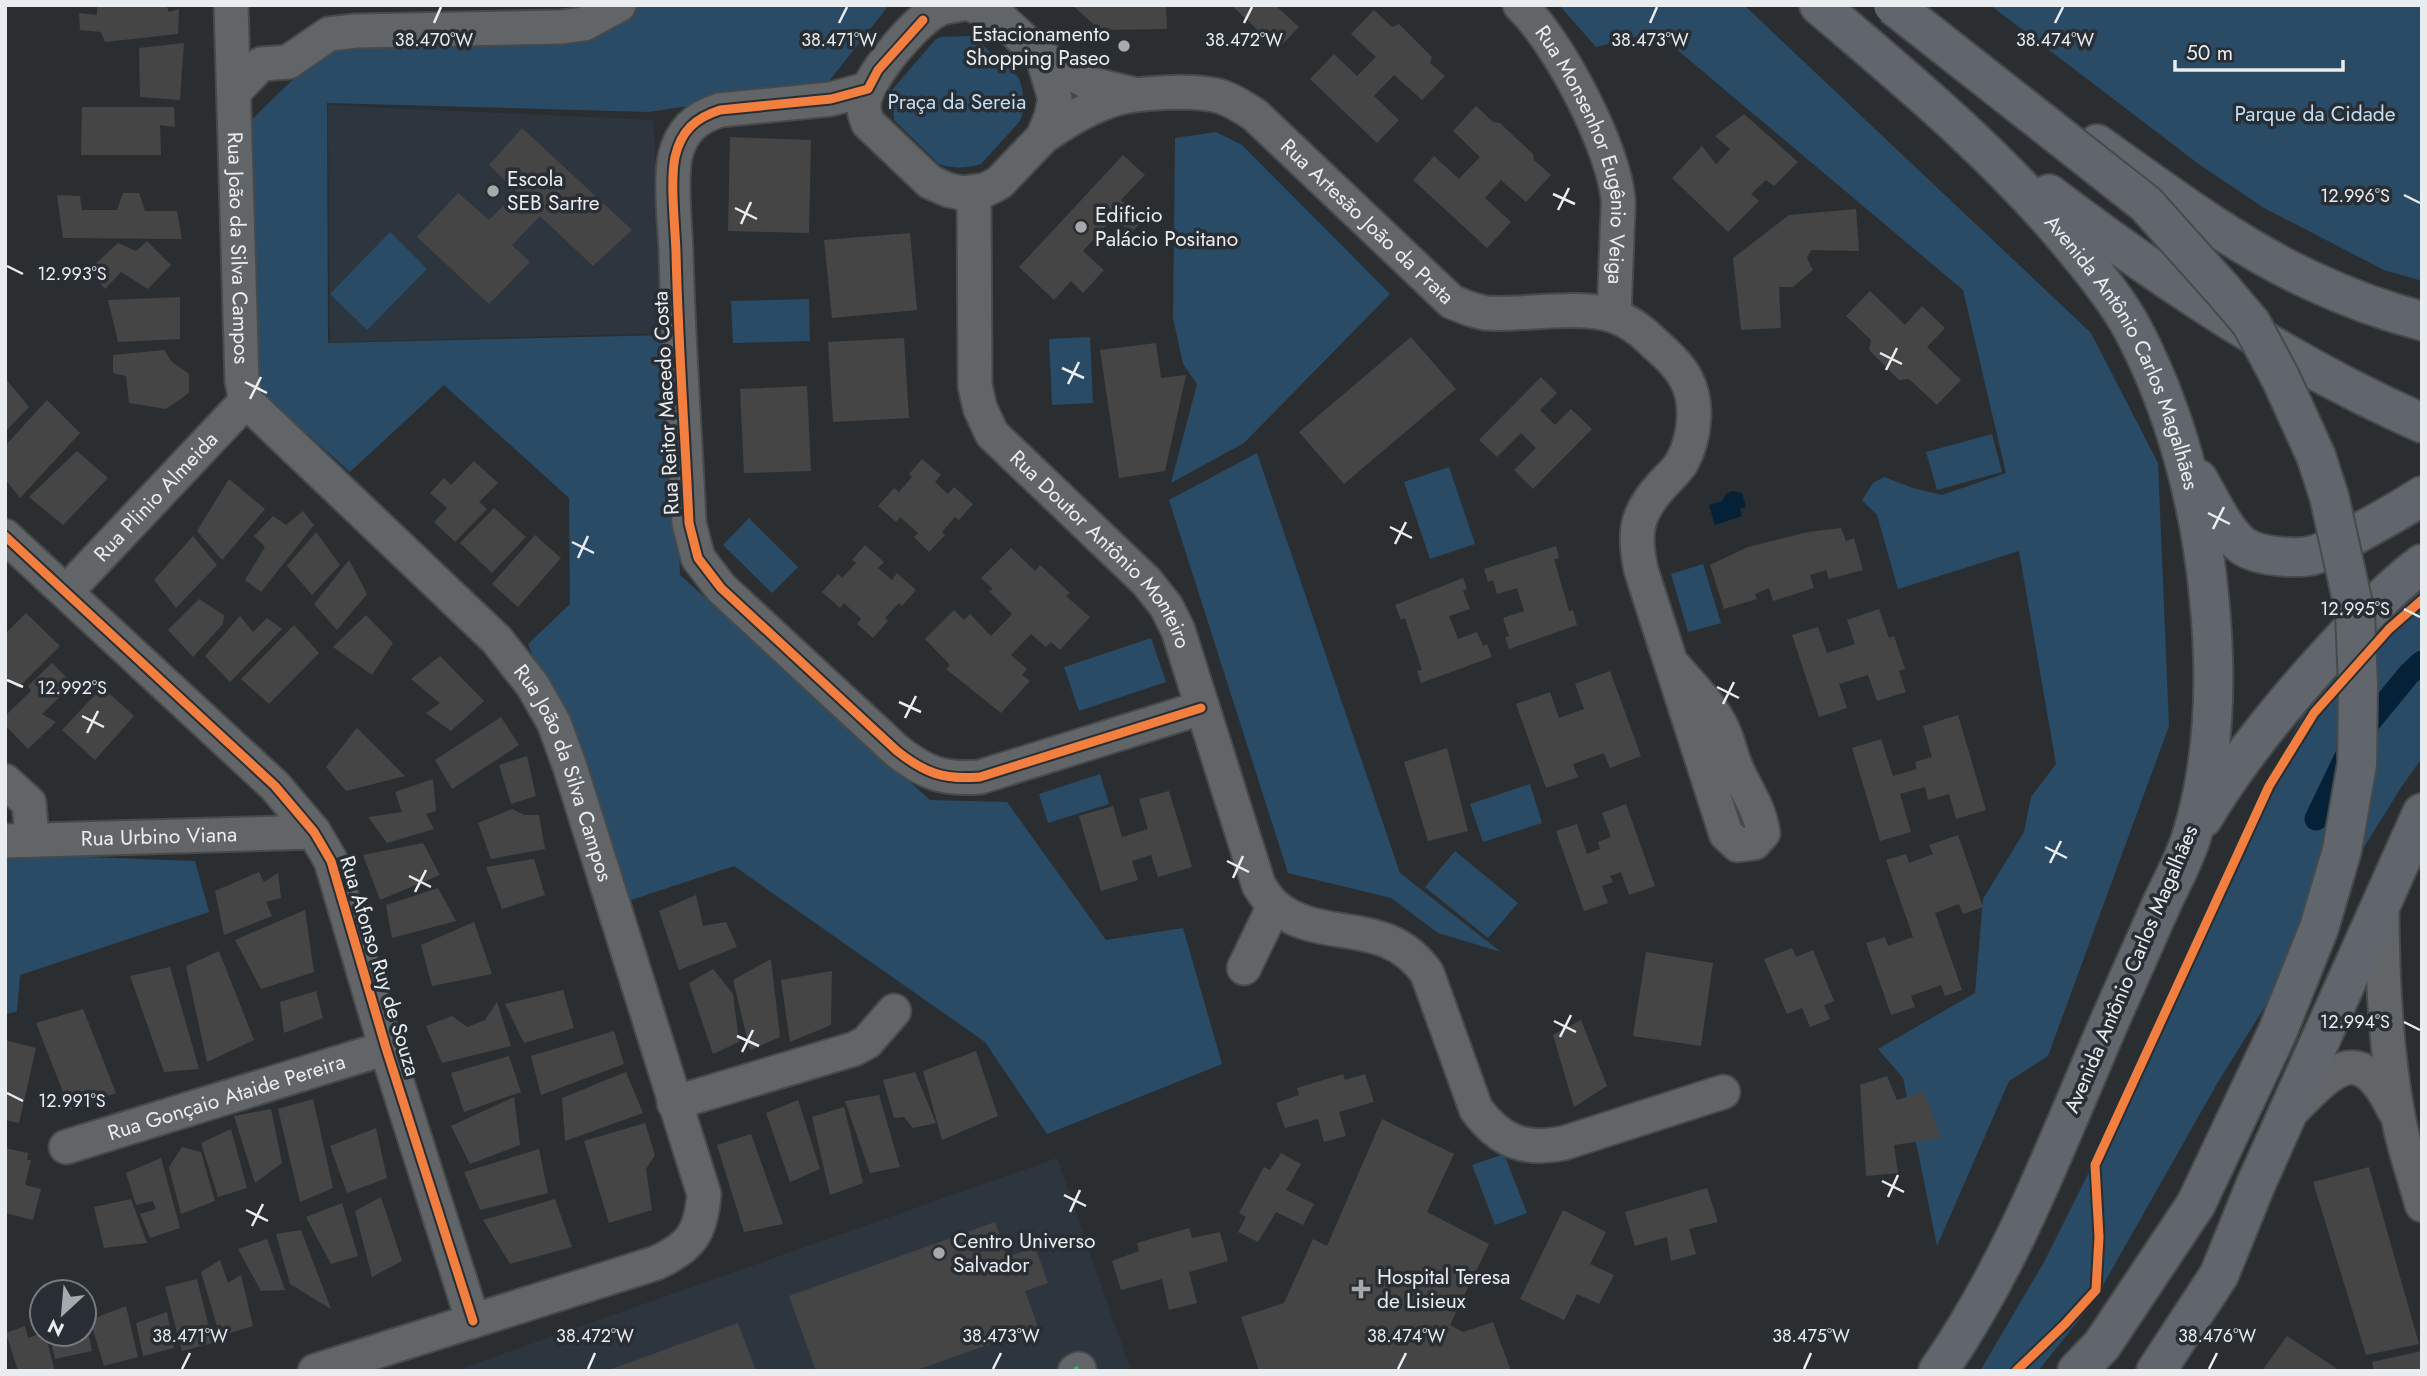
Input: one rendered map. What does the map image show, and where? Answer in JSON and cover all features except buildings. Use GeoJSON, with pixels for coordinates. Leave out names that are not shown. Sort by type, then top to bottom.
{"type":"FeatureCollection","features":[{"type":"Feature","properties":{"kind":"main road","name":"Avenida Antônio Carlos Magalhães"},"geometry":{"type":"LineString","coordinates":[[1819,5],[1966,132],[2048,216],[2095,274],[2129,323],[2159,386],[2183,457],[2207,569],[2212,626],[2209,743],[2190,839],[2024,1218],[1994,1281],[1938,1371]]}},
{"type":"Feature","properties":{"kind":"main road"},"geometry":{"type":"LineString","coordinates":[[1893,5],[2146,204],[2251,323],[2298,413],[2329,495],[2355,613],[2357,765],[2342,850],[2319,928],[2277,1033],[2196,1204],[2102,1345],[2077,1371]]}},
{"type":"Feature","properties":{"kind":"main road"},"geometry":{"type":"LineString","coordinates":[[1914,5],[1956,42],[2068,125],[2256,251],[2311,281],[2422,321]]}},
{"type":"Feature","properties":{"kind":"main road"},"geometry":{"type":"LineString","coordinates":[[1966,132],[2118,246],[2291,358],[2422,423]]}},
{"type":"Feature","properties":{"kind":"main road"},"geometry":{"type":"LineString","coordinates":[[2183,457],[2232,535],[2254,552],[2296,557],[2319,554],[2422,496]]}},
{"type":"Feature","properties":{"kind":"main road"},"geometry":{"type":"LineString","coordinates":[[2190,839],[2243,757],[2318,666],[2365,615],[2422,564]]}},
{"type":"Feature","properties":{"kind":"main road"},"geometry":{"type":"LineString","coordinates":[[2156,1371],[2219,1275],[2256,1184],[2422,813]]}},
{"type":"Feature","properties":{"kind":"street","name":"Rua João da Silva Campos"},"geometry":{"type":"LineString","coordinates":[[231,5],[242,381],[246,401],[497,640],[533,687],[554,723],[570,766],[704,1194],[702,1216],[693,1237],[678,1252],[656,1263],[315,1371]]}},
{"type":"Feature","properties":{"kind":"street"},"geometry":{"type":"LineString","coordinates":[[232,44],[261,64],[288,62],[329,34],[355,31],[561,27],[584,24],[619,5]]}},
{"type":"Feature","properties":{"kind":"street"},"geometry":{"type":"LineString","coordinates":[[958,5],[928,12],[878,70],[863,104],[868,123],[929,182],[948,190],[974,193],[999,183],[1043,137],[1055,100],[1043,58]]}},
{"type":"Feature","properties":{"kind":"street","name":"Rua Monsenhor Eugênio Veiga"},"geometry":{"type":"LineString","coordinates":[[1520,5],[1533,17],[1552,43],[1570,74],[1612,167],[1618,200],[1614,316]]}},
{"type":"Feature","properties":{"kind":"street","name":"Rua Artesão João da Prata"},"geometry":{"type":"LineString","coordinates":[[986,8],[1043,58],[1091,84],[1133,94],[1198,93],[1219,96],[1237,103],[1255,115],[1452,302],[1485,313],[1584,312],[1614,316]]}},
{"type":"Feature","properties":{"kind":"street"},"geometry":{"type":"LineString","coordinates":[[234,92],[261,64]]}},
{"type":"Feature","properties":{"kind":"street","name":"Rua Reitor Macedo Costa"},"geometry":{"type":"LineString","coordinates":[[868,89],[831,99],[720,110],[702,116],[688,127],[675,157],[677,283],[689,523],[698,558],[721,588],[897,751],[915,765],[938,776],[958,779],[980,777],[1202,708]]}},
{"type":"Feature","properties":{"kind":"street","name":"Rua Artesão João da Prata"},"geometry":{"type":"LineString","coordinates":[[1043,137],[1066,121],[1109,101],[1133,94]]}},
{"type":"Feature","properties":{"kind":"street","name":"Rua Doutor Antônio Monteiro"},"geometry":{"type":"LineString","coordinates":[[974,193],[975,386],[980,408],[992,434],[1124,558],[1166,606],[1178,630],[1259,886],[1274,906]]}},
{"type":"Feature","properties":{"kind":"street"},"geometry":{"type":"LineString","coordinates":[[1614,316],[1644,334],[1676,363],[1687,380],[1692,398],[1689,448],[1681,465],[1647,502],[1637,533],[1641,570],[1674,666]]}},
{"type":"Feature","properties":{"kind":"street","name":"Rua Plinio Almeida"},"geometry":{"type":"LineString","coordinates":[[66,592],[246,401]]}},
{"type":"Feature","properties":{"kind":"street","name":"Rua Afonso Ruy de Souza"},"geometry":{"type":"LineString","coordinates":[[5,536],[275,786],[314,832],[331,861],[386,1048],[473,1321]]}},
{"type":"Feature","properties":{"kind":"street"},"geometry":{"type":"LineString","coordinates":[[5,781],[29,803],[19,840]]}},
{"type":"Feature","properties":{"kind":"street","name":"Rua Urbino Viana"},"geometry":{"type":"LineString","coordinates":[[19,840],[314,832]]}},
{"type":"Feature","properties":{"kind":"street"},"geometry":{"type":"LineString","coordinates":[[2382,905],[2385,1013],[2398,1119],[2422,1205]]}},
{"type":"Feature","properties":{"kind":"street"},"geometry":{"type":"LineString","coordinates":[[1244,968],[1274,906],[1289,916],[1311,924],[1376,936],[1397,944],[1416,957],[1427,973],[1476,1109],[1487,1124],[1524,1145],[1542,1148],[1564,1143],[1723,1092]]}},
{"type":"Feature","properties":{"kind":"street"},"geometry":{"type":"LineString","coordinates":[[674,1103],[854,1049],[879,1032],[894,1011]]}},
{"type":"Feature","properties":{"kind":"street","name":"Rua Gonçaio Ataide Pereira"},"geometry":{"type":"LineString","coordinates":[[66,1147],[386,1048]]}},
{"type":"Feature","properties":{"kind":"street"},"geometry":{"type":"LineString","coordinates":[[2288,1115],[2335,1070],[2350,1066],[2363,1069],[2373,1078],[2385,1092],[2398,1119]]}},
{"type":"Feature","properties":{"kind":"shaded area","name":"Escola SEB Sartre"},"geometry":{"type":"Polygon","coordinates":[[[328,105],[653,120],[667,333],[330,342],[328,105]]]}},
{"type":"Feature","properties":{"kind":"shaded area"},"geometry":{"type":"Polygon","coordinates":[[[1727,493],[1742,493],[1746,507],[1740,509],[1742,516],[1715,525],[1709,505],[1722,501],[1727,493]]]}},
{"type":"Feature","properties":{"kind":"shaded area","name":"Centro Universo Salvador"},"geometry":{"type":"Polygon","coordinates":[[[1057,1158],[1131,1371],[453,1371],[457,1370],[1057,1158]]]}},
{"type":"Feature","properties":{"kind":"green space"},"geometry":{"type":"Polygon","coordinates":[[[630,5],[889,5],[826,85],[649,112],[327,103],[328,343],[668,335],[680,575],[930,800],[1007,802],[1106,940],[1183,928],[1222,1064],[1047,1134],[985,1042],[734,866],[625,902],[528,644],[570,604],[569,498],[444,385],[350,472],[255,387],[246,125],[319,54],[346,41],[605,33],[630,5]]]}},
{"type":"Feature","properties":{"kind":"green space"},"geometry":{"type":"Polygon","coordinates":[[[1559,5],[1744,5],[2091,333],[2158,463],[2169,726],[2048,1056],[2009,1081],[1937,1246],[1903,1078],[1878,1049],[1975,993],[1983,899],[2024,832],[2031,797],[2056,764],[2019,551],[1898,589],[1877,515],[1862,500],[1873,483],[1884,477],[1942,495],[2006,473],[1963,290],[1656,32],[1596,47],[1559,5]]]}},
{"type":"Feature","properties":{"kind":"green space","name":"Parque da Cidade"},"geometry":{"type":"Polygon","coordinates":[[[1990,5],[2422,5],[2422,281],[2384,270],[2264,208],[2200,165],[1990,5]]]}},
{"type":"Feature","properties":{"kind":"green space","name":"Praça da Sereia"},"geometry":{"type":"Polygon","coordinates":[[[970,36],[1018,77],[1023,93],[1023,111],[1020,121],[981,164],[948,167],[939,164],[894,120],[892,90],[935,40],[940,37],[970,36]]]}},
{"type":"Feature","properties":{"kind":"green space"},"geometry":{"type":"Polygon","coordinates":[[[1216,132],[1242,145],[1390,294],[1244,443],[1171,483],[1197,384],[1183,364],[1173,318],[1175,138],[1216,132]]]}},
{"type":"Feature","properties":{"kind":"green space"},"geometry":{"type":"Polygon","coordinates":[[[390,232],[427,269],[367,330],[330,294],[390,232]]]}},
{"type":"Feature","properties":{"kind":"green space"},"geometry":{"type":"Polygon","coordinates":[[[809,299],[810,341],[733,343],[731,301],[809,299]]]}},
{"type":"Feature","properties":{"kind":"green space"},"geometry":{"type":"Polygon","coordinates":[[[1090,337],[1093,403],[1052,405],[1049,339],[1090,337]]]}},
{"type":"Feature","properties":{"kind":"green space"},"geometry":{"type":"Polygon","coordinates":[[[1992,434],[2002,472],[1937,490],[1926,452],[1992,434]]]}},
{"type":"Feature","properties":{"kind":"green space"},"geometry":{"type":"Polygon","coordinates":[[[1257,453],[1400,873],[1501,952],[1438,933],[1391,898],[1288,873],[1169,500],[1257,453]]]}},
{"type":"Feature","properties":{"kind":"green space"},"geometry":{"type":"Polygon","coordinates":[[[1449,467],[1475,544],[1430,559],[1404,482],[1449,467]]]}},
{"type":"Feature","properties":{"kind":"green space"},"geometry":{"type":"Polygon","coordinates":[[[749,518],[798,567],[772,593],[723,545],[749,518]]]}},
{"type":"Feature","properties":{"kind":"green space"},"geometry":{"type":"Polygon","coordinates":[[[1703,564],[1721,623],[1688,632],[1671,574],[1703,564]]]}},
{"type":"Feature","properties":{"kind":"green space"},"geometry":{"type":"Polygon","coordinates":[[[2422,586],[2422,758],[2218,1082],[2094,1301],[2038,1371],[1980,1371],[2044,1262],[2183,984],[2235,844],[2304,713],[2398,607],[2422,586]]]}},
{"type":"Feature","properties":{"kind":"green space"},"geometry":{"type":"Polygon","coordinates":[[[1151,638],[1166,682],[1079,711],[1064,667],[1151,638]]]}},
{"type":"Feature","properties":{"kind":"green space"},"geometry":{"type":"Polygon","coordinates":[[[1100,774],[1109,804],[1048,823],[1039,794],[1100,774]]]}},
{"type":"Feature","properties":{"kind":"green space"},"geometry":{"type":"Polygon","coordinates":[[[1530,784],[1542,823],[1483,842],[1470,804],[1530,784]]]}},
{"type":"Feature","properties":{"kind":"green space"},"geometry":{"type":"Polygon","coordinates":[[[1455,851],[1518,903],[1488,938],[1425,887],[1455,851]]]}},
{"type":"Feature","properties":{"kind":"green space"},"geometry":{"type":"Polygon","coordinates":[[[5,854],[195,861],[209,912],[20,975],[17,1011],[5,1015],[5,854]]]}},
{"type":"Feature","properties":{"kind":"green space"},"geometry":{"type":"Polygon","coordinates":[[[1504,1154],[1527,1213],[1495,1225],[1472,1165],[1504,1154]]]}},
{"type":"Feature","properties":{"kind":"waterway"},"geometry":{"type":"LineString","coordinates":[[2316,819],[2353,742],[2422,662]]}},
{"type":"Feature","properties":{"kind":"marked path"},"geometry":{"type":"LineString","coordinates":[[1075,1371],[1079,1369]]}},
{"type":"Feature","properties":{"kind":"cycle path"},"geometry":{"type":"LineString","coordinates":[[923,20],[878,70],[868,89],[831,99],[720,110],[696,122],[681,140],[675,157],[673,191],[689,523],[698,558],[721,588],[897,751],[926,770],[945,776],[980,777],[1201,708]]}},
{"type":"Feature","properties":{"kind":"cycle path"},"geometry":{"type":"LineString","coordinates":[[5,536],[275,786],[314,832],[331,861],[386,1048],[473,1321]]}},
{"type":"Feature","properties":{"kind":"cycle path"},"geometry":{"type":"LineString","coordinates":[[2016,1371],[2096,1290],[2099,1237],[2095,1165],[2269,786],[2314,713],[2389,629],[2422,600]]}},
{"type":"Feature","properties":{"kind":"place","name":"Estacionamento Shopping Paseo"},"geometry":{"type":"Point","coordinates":[1124,46]}},
{"type":"Feature","properties":{"kind":"place","name":"Escola SEB Sartre"},"geometry":{"type":"Point","coordinates":[493,191]}},
{"type":"Feature","properties":{"kind":"place","name":"Edificio Palácio Positano"},"geometry":{"type":"Point","coordinates":[1081,227]}},
{"type":"Feature","properties":{"kind":"place","name":"Centro Universo Salvador"},"geometry":{"type":"Point","coordinates":[939,1253]}},
{"type":"Feature","properties":{"kind":"place","name":"Hospital Teresa de Lisieux"},"geometry":{"type":"Point","coordinates":[1361,1289]}}]}
